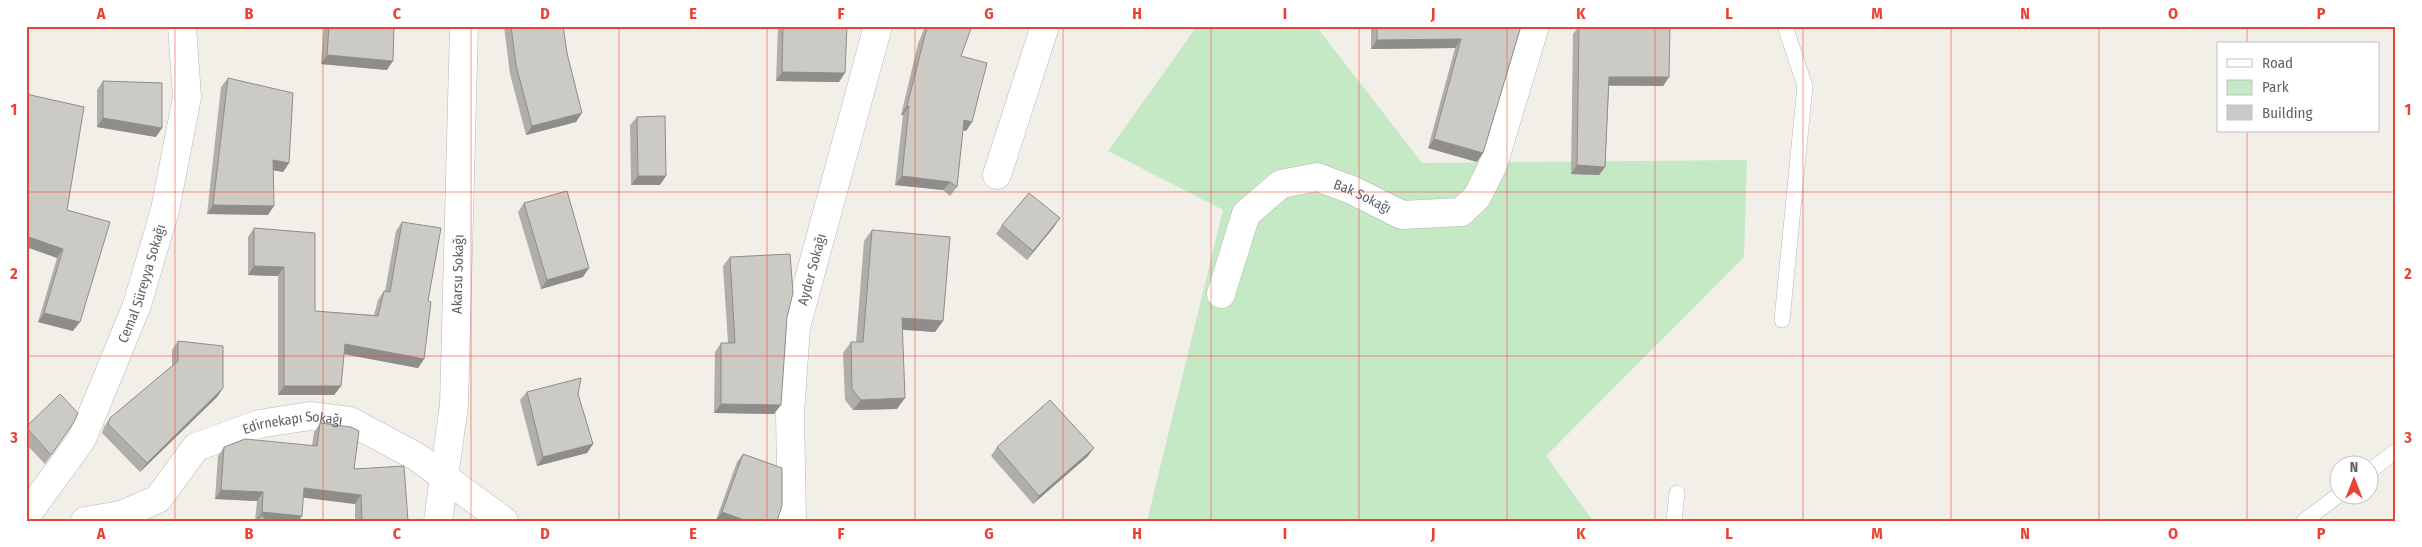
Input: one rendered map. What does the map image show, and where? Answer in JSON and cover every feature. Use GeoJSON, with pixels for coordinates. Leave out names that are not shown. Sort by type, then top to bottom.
{"type":"FeatureCollection","features":[{"type":"Feature","properties":{"kind":"street","name":"Cemal Süreyya Sokağı"},"geometry":{"type":"LineString","coordinates":[[26,516],[82,438],[137,305],[165,210],[186,97],[182,26]]}},
{"type":"Feature","properties":{"kind":"street","name":"Akarsu Sokağı"},"geometry":{"type":"LineString","coordinates":[[438,521],[454,405],[464,26]]}},
{"type":"Feature","properties":{"kind":"street","name":"Ayder Sokağı"},"geometry":{"type":"LineString","coordinates":[[792,521],[790,414],[796,327],[878,26]]}},
{"type":"Feature","properties":{"kind":"street"},"geometry":{"type":"LineString","coordinates":[[997,175],[1044,26]]}},
{"type":"Feature","properties":{"kind":"street","name":"Bak Sokağı"},"geometry":{"type":"LineString","coordinates":[[1221,294],[1246,214],[1281,184],[1317,177],[1352,190],[1402,215],[1461,212],[1478,197],[1492,165],[1535,26]]}},
{"type":"Feature","properties":{"kind":"street","name":"Edirnekapı Sokağı"},"geometry":{"type":"LineString","coordinates":[[85,521],[121,515],[158,499],[196,446],[259,424],[310,416],[350,421],[417,457],[504,521]]}},
{"type":"Feature","properties":{"kind":"lane"},"geometry":{"type":"LineString","coordinates":[[1782,320],[1805,86],[1785,26]]}},
{"type":"Feature","properties":{"kind":"lane"},"geometry":{"type":"LineString","coordinates":[[2380,463],[2396,451]]}},
{"type":"Feature","properties":{"kind":"lane"},"geometry":{"type":"LineString","coordinates":[[1674,521],[1677,492]]}},
{"type":"Feature","properties":{"kind":"lane"},"geometry":{"type":"LineString","coordinates":[[2304,521],[2330,502]]}},
{"type":"Feature","properties":{"kind":"green space"},"geometry":{"type":"Polygon","coordinates":[[[1197,26],[1316,26],[1422,163],[1747,160],[1744,257],[1546,456],[1593,521],[1147,521],[1223,210],[1108,151],[1197,26]]]}},
{"type":"Feature","properties":{"kind":"building"},"geometry":{"type":"Polygon","coordinates":[[[329,26],[394,26],[393,61],[327,55],[329,26]]]}},
{"type":"Feature","properties":{"kind":"building"},"geometry":{"type":"Polygon","coordinates":[[[511,26],[563,26],[567,53],[582,113],[532,126],[516,65],[511,26]]]}},
{"type":"Feature","properties":{"kind":"building"},"geometry":{"type":"Polygon","coordinates":[[[783,26],[847,26],[845,73],[782,72],[783,26]]]}},
{"type":"Feature","properties":{"kind":"building"},"geometry":{"type":"Polygon","coordinates":[[[928,26],[972,26],[961,56],[987,63],[972,122],[964,120],[957,187],[950,182],[902,176],[909,106],[907,106],[928,26]]]}},
{"type":"Feature","properties":{"kind":"building"},"geometry":{"type":"Polygon","coordinates":[[[1377,26],[1521,26],[1483,153],[1434,139],[1461,39],[1377,40],[1377,26]]]}},
{"type":"Feature","properties":{"kind":"building"},"geometry":{"type":"Polygon","coordinates":[[[1579,26],[1670,27],[1669,77],[1609,77],[1605,167],[1577,165],[1579,26]]]}},
{"type":"Feature","properties":{"kind":"building"},"geometry":{"type":"Polygon","coordinates":[[[228,78],[293,93],[289,163],[273,160],[274,206],[213,205],[228,78]]]}},
{"type":"Feature","properties":{"kind":"building"},"geometry":{"type":"Polygon","coordinates":[[[103,81],[162,83],[162,128],[103,118],[103,81]]]}},
{"type":"Feature","properties":{"kind":"building"},"geometry":{"type":"Polygon","coordinates":[[[26,94],[84,107],[67,210],[110,222],[80,322],[44,313],[63,249],[26,236],[26,94]]]}},
{"type":"Feature","properties":{"kind":"building"},"geometry":{"type":"Polygon","coordinates":[[[665,116],[666,176],[638,176],[637,117],[665,116]]]}},
{"type":"Feature","properties":{"kind":"building"},"geometry":{"type":"Polygon","coordinates":[[[567,191],[589,268],[547,280],[524,203],[567,191]]]}},
{"type":"Feature","properties":{"kind":"building"},"geometry":{"type":"Polygon","coordinates":[[[1029,193],[1060,218],[1033,251],[1002,225],[1029,193]]]}},
{"type":"Feature","properties":{"kind":"building"},"geometry":{"type":"Polygon","coordinates":[[[402,222],[441,228],[428,301],[431,302],[424,359],[345,344],[341,386],[284,386],[284,267],[254,266],[254,228],[315,233],[315,311],[378,316],[384,291],[390,292],[402,222]]]}},
{"type":"Feature","properties":{"kind":"building"},"geometry":{"type":"Polygon","coordinates":[[[872,230],[950,237],[943,321],[902,318],[905,398],[861,400],[852,389],[851,342],[863,342],[872,230]]]}},
{"type":"Feature","properties":{"kind":"building"},"geometry":{"type":"Polygon","coordinates":[[[790,254],[793,293],[787,317],[781,405],[721,404],[721,343],[735,343],[730,257],[790,254]]]}},
{"type":"Feature","properties":{"kind":"building"},"geometry":{"type":"Polygon","coordinates":[[[178,341],[223,346],[223,388],[147,463],[108,424],[110,418],[178,361],[178,341]]]}},
{"type":"Feature","properties":{"kind":"building"},"geometry":{"type":"Polygon","coordinates":[[[581,378],[578,394],[593,444],[543,457],[527,392],[581,378]]]}},
{"type":"Feature","properties":{"kind":"building"},"geometry":{"type":"Polygon","coordinates":[[[60,394],[78,413],[74,422],[51,455],[26,427],[60,394]]]}},
{"type":"Feature","properties":{"kind":"building"},"geometry":{"type":"Polygon","coordinates":[[[1050,400],[1094,448],[1039,496],[997,447],[1050,400]]]}},
{"type":"Feature","properties":{"kind":"building"},"geometry":{"type":"Polygon","coordinates":[[[320,423],[351,427],[359,431],[354,469],[404,466],[408,521],[362,521],[361,495],[304,488],[302,516],[262,512],[263,492],[221,490],[224,447],[245,439],[317,446],[320,423]]]}},
{"type":"Feature","properties":{"kind":"building"},"geometry":{"type":"Polygon","coordinates":[[[743,454],[782,468],[782,506],[777,521],[747,521],[722,512],[743,454]]]}},
{"type":"Feature","properties":{"kind":"building"},"geometry":{"type":"Polygon","coordinates":[[[261,514],[266,521],[261,521],[261,514]]]}}]}
